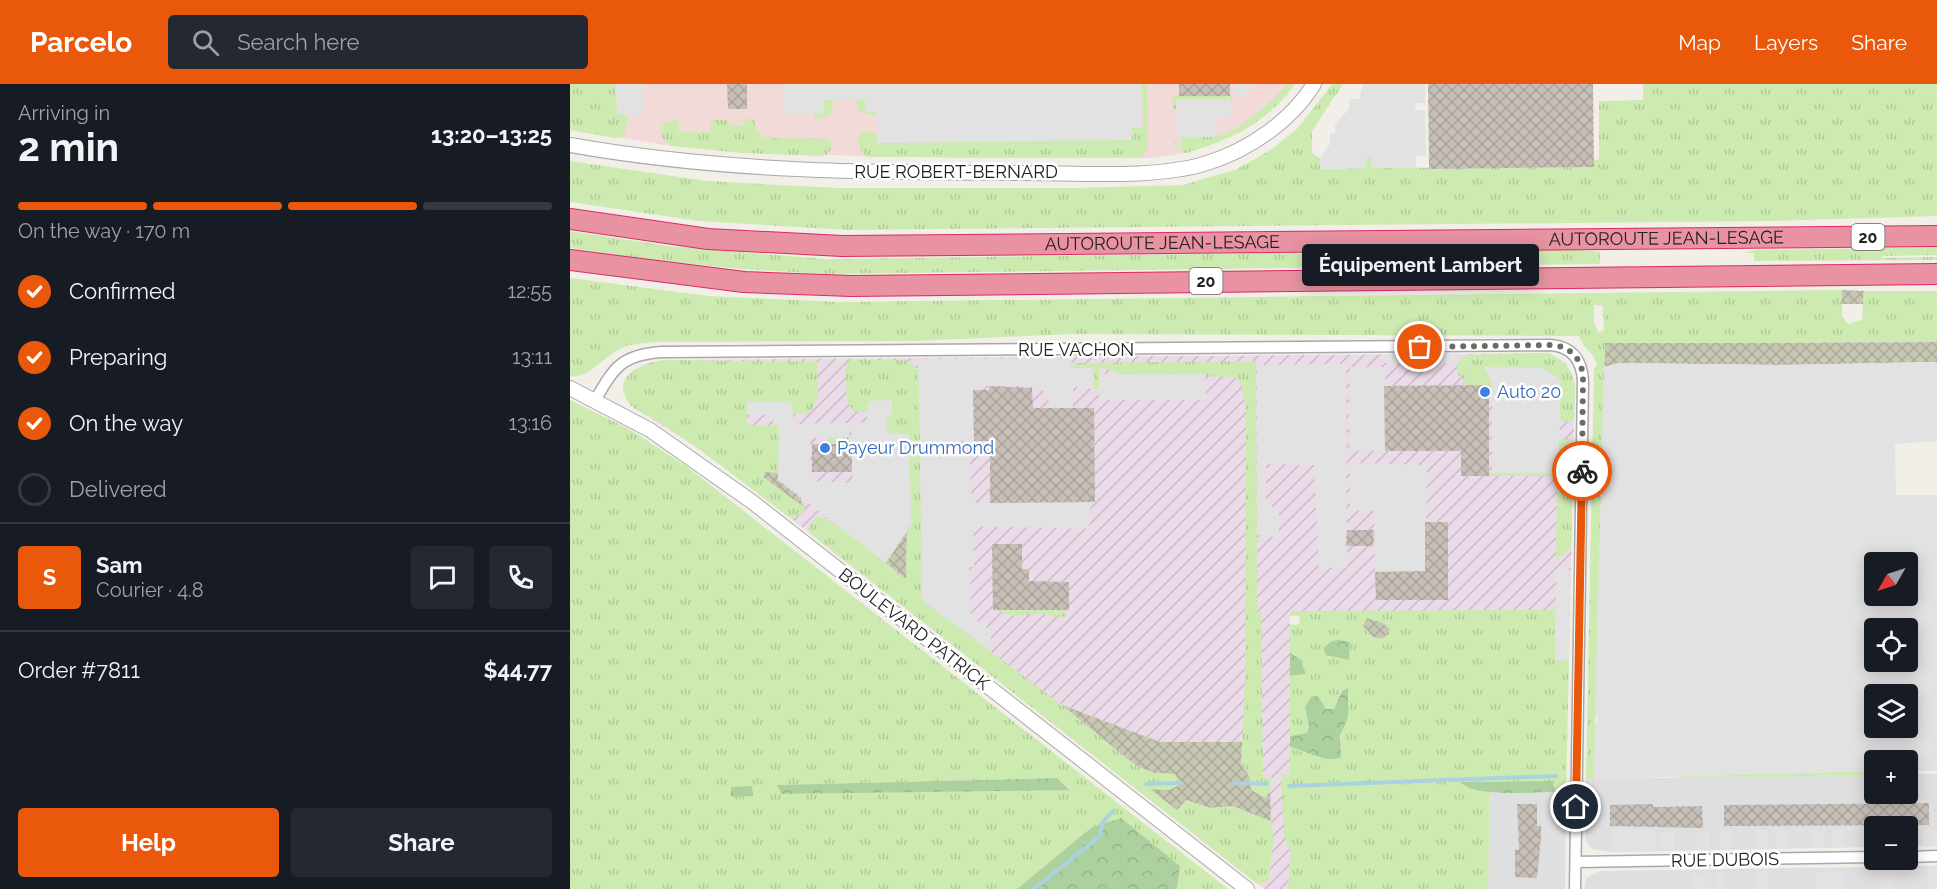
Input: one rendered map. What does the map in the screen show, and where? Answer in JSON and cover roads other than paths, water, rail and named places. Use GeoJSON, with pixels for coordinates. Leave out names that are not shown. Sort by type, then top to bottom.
{"type":"FeatureCollection","features":[{"type":"Feature","properties":{"kind":"highway","name":"AUTOROUTE JEAN-LESAGE"},"geometry":{"type":"LineString","coordinates":[[570,219],[708,239],[842,246],[1937,236]]}},
{"type":"Feature","properties":{"kind":"highway","name":"AUTOROUTE JEAN-LESAGE"},"geometry":{"type":"LineString","coordinates":[[570,260],[737,281],[850,286],[1937,274]]}},
{"type":"Feature","properties":{"kind":"street","name":"RUE ROBERT-BERNARD"},"geometry":{"type":"LineString","coordinates":[[570,146],[702,164],[793,170],[1006,173],[1173,171],[1218,159],[1252,142],[1286,117],[1314,84]]}},
{"type":"Feature","properties":{"kind":"street","name":"RUE VACHON"},"geometry":{"type":"LineString","coordinates":[[596,399],[617,366],[634,357],[661,352],[1301,349],[1551,345],[1564,347],[1575,355],[1581,368],[1583,381],[1576,862]]}},
{"type":"Feature","properties":{"kind":"street","name":"BOULEVARD PATRICK"},"geometry":{"type":"LineString","coordinates":[[570,388],[596,399],[664,438],[751,501],[1247,889]]}},
{"type":"Feature","properties":{"kind":"street"},"geometry":{"type":"LineString","coordinates":[[1918,857],[1937,856]]}},
{"type":"Feature","properties":{"kind":"street","name":"RUE DUBOIS"},"geometry":{"type":"LineString","coordinates":[[1576,862],[1864,857]]}},
{"type":"Feature","properties":{"kind":"street"},"geometry":{"type":"LineString","coordinates":[[1575,889],[1576,862]]}},
{"type":"Feature","properties":{"kind":"waterway"},"geometry":{"type":"LineString","coordinates":[[1289,786],[1556,776]]}},
{"type":"Feature","properties":{"kind":"waterway"},"geometry":{"type":"LineString","coordinates":[[1146,784],[1181,783]]}},
{"type":"Feature","properties":{"kind":"waterway"},"geometry":{"type":"LineString","coordinates":[[1234,783],[1267,784]]}},
{"type":"Feature","properties":{"kind":"waterway"},"geometry":{"type":"LineString","coordinates":[[1034,889],[1100,836],[1102,823],[1114,810]]}},
{"type":"Feature","properties":{"kind":"place","name":"Équipement Lambert"},"geometry":{"type":"Point","coordinates":[1420,347]}},
{"type":"Feature","properties":{"kind":"place","name":"Auto 20"},"geometry":{"type":"Point","coordinates":[1485,392]}},
{"type":"Feature","properties":{"kind":"place","name":"Payeur Drummond"},"geometry":{"type":"Point","coordinates":[825,448]}}]}
